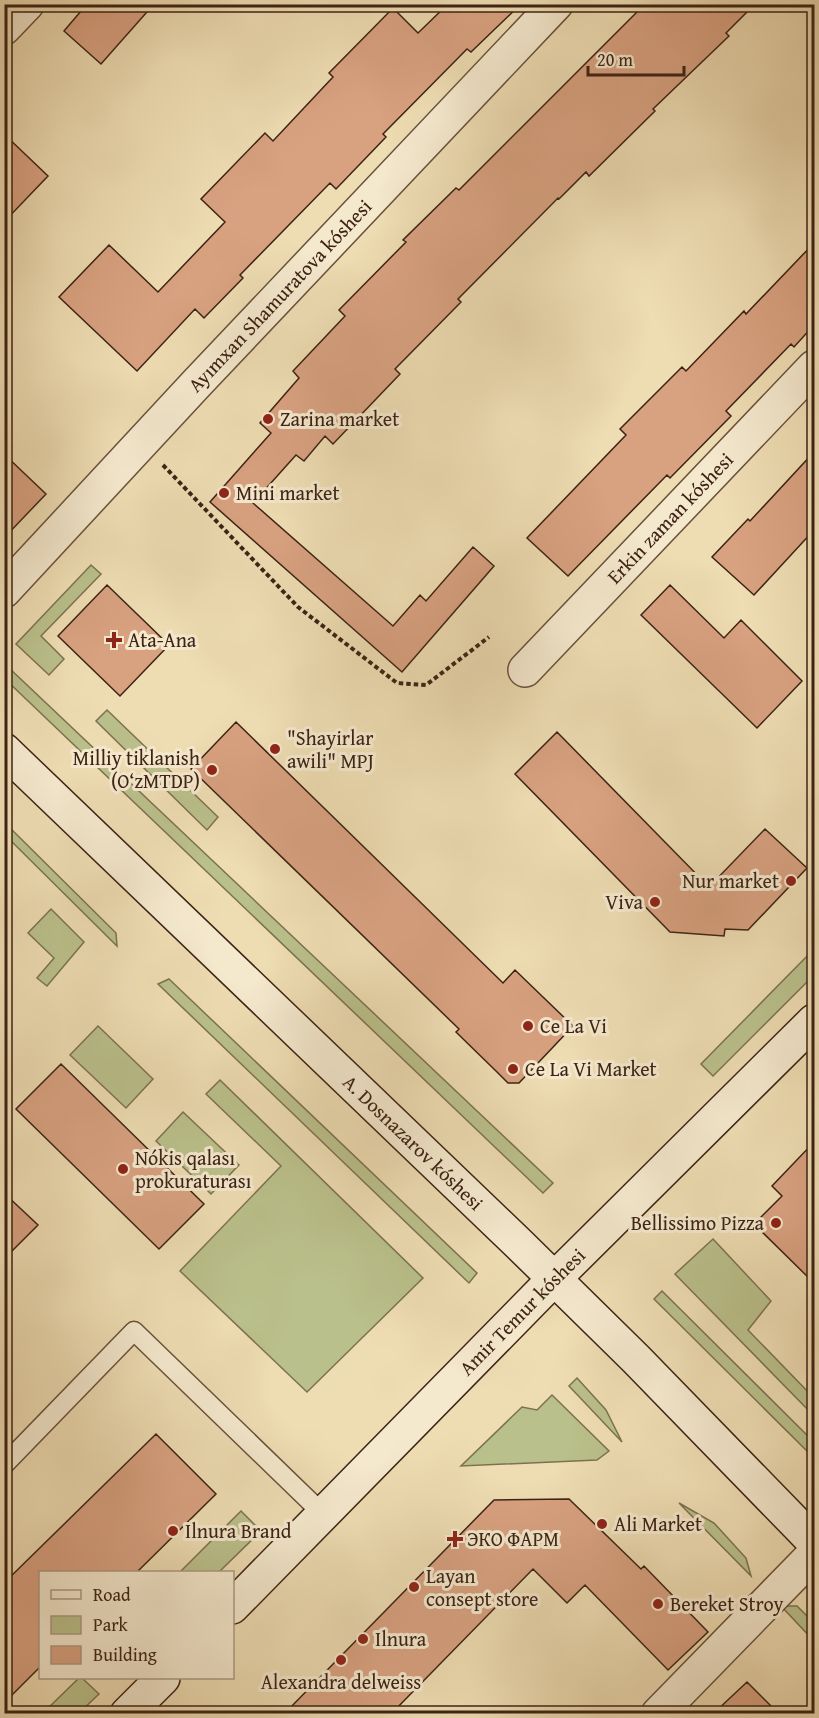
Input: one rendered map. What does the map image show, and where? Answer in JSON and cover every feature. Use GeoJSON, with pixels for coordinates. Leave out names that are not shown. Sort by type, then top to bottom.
{"type":"FeatureCollection","features":[{"type":"Feature","properties":{"kind":"street"},"geometry":{"type":"LineString","coordinates":[[4,28],[27,4]]}},
{"type":"Feature","properties":{"kind":"street","name":"Ayımxan Shamuratova kóshesi"},"geometry":{"type":"LineString","coordinates":[[4,591],[556,4]]}},
{"type":"Feature","properties":{"kind":"street","name":"Erkin zaman kóshesi"},"geometry":{"type":"LineString","coordinates":[[525,670],[814,367]]}},
{"type":"Feature","properties":{"kind":"street","name":"A. Dosnazarov kóshesi"},"geometry":{"type":"LineString","coordinates":[[4,750],[636,1359],[813,1540]]}},
{"type":"Feature","properties":{"kind":"street","name":"Amir Temur kóshesi"},"geometry":{"type":"LineString","coordinates":[[234,1604],[554,1279],[814,1021]]}},
{"type":"Feature","properties":{"kind":"street"},"geometry":{"type":"LineString","coordinates":[[658,1713],[813,1540]]}},
{"type":"Feature","properties":{"kind":"street"},"geometry":{"type":"LineString","coordinates":[[128,1713],[161,1679]]}},
{"type":"Feature","properties":{"kind":"lane"},"geometry":{"type":"LineString","coordinates":[[4,1465],[134,1331],[323,1514]]}},
{"type":"Feature","properties":{"kind":"path"},"geometry":{"type":"LineString","coordinates":[[142,443],[298,607],[397,683],[426,686],[489,637]]}},
{"type":"Feature","properties":{"kind":"green space"},"geometry":{"type":"Polygon","coordinates":[[[91,565],[101,574],[41,636],[64,659],[49,675],[16,644],[91,565]]]}},
{"type":"Feature","properties":{"kind":"green space"},"geometry":{"type":"Polygon","coordinates":[[[8,667],[553,1183],[543,1193],[5,679],[8,667]]]}},
{"type":"Feature","properties":{"kind":"green space"},"geometry":{"type":"Polygon","coordinates":[[[107,710],[218,817],[207,830],[96,721],[107,710]]]}},
{"type":"Feature","properties":{"kind":"green space"},"geometry":{"type":"Polygon","coordinates":[[[5,823],[116,933],[117,946],[5,835],[5,823]]]}},
{"type":"Feature","properties":{"kind":"green space"},"geometry":{"type":"Polygon","coordinates":[[[51,909],[84,942],[47,986],[37,978],[54,958],[28,933],[51,909]]]}},
{"type":"Feature","properties":{"kind":"green space"},"geometry":{"type":"Polygon","coordinates":[[[814,949],[814,975],[713,1076],[701,1064],[814,949]]]}},
{"type":"Feature","properties":{"kind":"green space"},"geometry":{"type":"Polygon","coordinates":[[[169,979],[477,1273],[469,1283],[158,984],[169,979]]]}},
{"type":"Feature","properties":{"kind":"green space"},"geometry":{"type":"Polygon","coordinates":[[[98,1026],[153,1079],[126,1108],[70,1055],[98,1026]]]}},
{"type":"Feature","properties":{"kind":"green space"},"geometry":{"type":"Polygon","coordinates":[[[220,1080],[423,1278],[307,1392],[180,1271],[281,1166],[206,1094],[220,1080]]]}},
{"type":"Feature","properties":{"kind":"green space"},"geometry":{"type":"Polygon","coordinates":[[[183,1112],[239,1165],[211,1194],[156,1141],[183,1112]]]}},
{"type":"Feature","properties":{"kind":"green space"},"geometry":{"type":"Polygon","coordinates":[[[713,1239],[771,1301],[748,1330],[814,1398],[814,1416],[675,1274],[713,1239]]]}},
{"type":"Feature","properties":{"kind":"green space"},"geometry":{"type":"Polygon","coordinates":[[[662,1291],[814,1442],[814,1458],[654,1299],[662,1291]]]}},
{"type":"Feature","properties":{"kind":"green space"},"geometry":{"type":"Polygon","coordinates":[[[577,1378],[606,1410],[622,1442],[569,1386],[577,1378]]]}},
{"type":"Feature","properties":{"kind":"green space"},"geometry":{"type":"Polygon","coordinates":[[[552,1395],[609,1451],[597,1460],[461,1466],[522,1407],[537,1410],[552,1395]]]}},
{"type":"Feature","properties":{"kind":"green space"},"geometry":{"type":"Polygon","coordinates":[[[679,1503],[714,1523],[746,1558],[751,1576],[679,1503]]]}},
{"type":"Feature","properties":{"kind":"green space"},"geometry":{"type":"Polygon","coordinates":[[[241,1511],[261,1531],[220,1571],[181,1571],[241,1511]]]}},
{"type":"Feature","properties":{"kind":"green space"},"geometry":{"type":"Polygon","coordinates":[[[781,1606],[797,1606],[814,1623],[814,1641],[781,1606]]]}},
{"type":"Feature","properties":{"kind":"green space"},"geometry":{"type":"Polygon","coordinates":[[[78,1679],[83,1679],[99,1694],[79,1713],[43,1713],[78,1679]]]}},
{"type":"Feature","properties":{"kind":"building"},"geometry":{"type":"Polygon","coordinates":[[[87,4],[154,4],[101,64],[64,31],[87,4]]]}},
{"type":"Feature","properties":{"kind":"building"},"geometry":{"type":"Polygon","coordinates":[[[448,4],[521,4],[471,52],[467,49],[383,134],[386,137],[336,189],[330,183],[240,275],[243,278],[204,318],[195,309],[137,371],[59,297],[109,245],[158,292],[225,222],[201,199],[265,133],[273,141],[333,77],[329,73],[393,8],[418,33],[448,4]]]}},
{"type":"Feature","properties":{"kind":"building"},"geometry":{"type":"Polygon","coordinates":[[[645,4],[755,4],[726,33],[729,36],[653,109],[655,111],[589,176],[586,172],[558,198],[458,299],[461,302],[395,369],[400,374],[333,444],[325,436],[304,461],[296,455],[253,503],[393,626],[420,595],[426,601],[473,547],[494,566],[402,672],[210,502],[271,433],[260,423],[299,378],[293,371],[345,316],[339,310],[406,242],[403,240],[456,188],[459,190],[645,4]]]}},
{"type":"Feature","properties":{"kind":"building"},"geometry":{"type":"Polygon","coordinates":[[[4,134],[48,176],[4,222],[4,134]]]}},
{"type":"Feature","properties":{"kind":"building"},"geometry":{"type":"Polygon","coordinates":[[[814,243],[814,325],[794,347],[791,344],[726,411],[731,416],[670,478],[667,475],[568,576],[527,538],[626,435],[620,429],[682,367],[686,371],[744,311],[746,314],[814,243]]]}},
{"type":"Feature","properties":{"kind":"building"},"geometry":{"type":"Polygon","coordinates":[[[814,452],[814,530],[754,595],[712,557],[748,519],[750,521],[814,452]]]}},
{"type":"Feature","properties":{"kind":"building"},"geometry":{"type":"Polygon","coordinates":[[[4,454],[46,494],[4,538],[4,454]]]}},
{"type":"Feature","properties":{"kind":"building","name":"Ata-Ana"},"geometry":{"type":"Polygon","coordinates":[[[107,585],[169,645],[120,696],[58,636],[107,585]]]}},
{"type":"Feature","properties":{"kind":"building"},"geometry":{"type":"Polygon","coordinates":[[[670,585],[724,638],[741,620],[802,681],[757,728],[641,615],[670,585]]]}},
{"type":"Feature","properties":{"kind":"building"},"geometry":{"type":"Polygon","coordinates":[[[236,722],[503,983],[515,970],[573,1026],[519,1083],[508,1083],[456,1032],[459,1029],[191,769],[236,722]]]}},
{"type":"Feature","properties":{"kind":"building"},"geometry":{"type":"Polygon","coordinates":[[[557,732],[709,887],[765,829],[807,868],[748,930],[725,929],[724,936],[670,932],[515,774],[557,732]]]}},
{"type":"Feature","properties":{"kind":"building","name":"Nókis qalası prokuraturası"},"geometry":{"type":"Polygon","coordinates":[[[61,1064],[204,1204],[159,1249],[16,1109],[61,1064]]]}},
{"type":"Feature","properties":{"kind":"building"},"geometry":{"type":"Polygon","coordinates":[[[814,1142],[814,1283],[754,1224],[782,1196],[772,1186],[814,1142]]]}},
{"type":"Feature","properties":{"kind":"building"},"geometry":{"type":"Polygon","coordinates":[[[4,1193],[38,1225],[4,1259],[4,1193]]]}},
{"type":"Feature","properties":{"kind":"building"},"geometry":{"type":"Polygon","coordinates":[[[156,1434],[216,1494],[138,1571],[39,1571],[39,1668],[4,1703],[4,1583],[156,1434]]]}},
{"type":"Feature","properties":{"kind":"building"},"geometry":{"type":"Polygon","coordinates":[[[569,1499],[641,1569],[644,1566],[708,1632],[668,1670],[585,1585],[567,1603],[533,1569],[392,1713],[285,1713],[494,1500],[569,1499]]]}},
{"type":"Feature","properties":{"kind":"building"},"geometry":{"type":"Polygon","coordinates":[[[747,1682],[778,1713],[714,1713],[747,1682]]]}},
{"type":"Feature","properties":{"kind":"place","name":"Zarina market"},"geometry":{"type":"Point","coordinates":[268,419]}},
{"type":"Feature","properties":{"kind":"place","name":"Mini market"},"geometry":{"type":"Point","coordinates":[224,493]}},
{"type":"Feature","properties":{"kind":"place","name":"Ata-Ana"},"geometry":{"type":"Point","coordinates":[114,640]}},
{"type":"Feature","properties":{"kind":"place","name":"\"Shayirlar awili\" MPJ"},"geometry":{"type":"Point","coordinates":[275,749]}},
{"type":"Feature","properties":{"kind":"place","name":"Milliy tiklanish (O‘zMTDP)"},"geometry":{"type":"Point","coordinates":[212,770]}},
{"type":"Feature","properties":{"kind":"place","name":"Nur market"},"geometry":{"type":"Point","coordinates":[791,881]}},
{"type":"Feature","properties":{"kind":"place","name":"Viva"},"geometry":{"type":"Point","coordinates":[655,902]}},
{"type":"Feature","properties":{"kind":"place","name":"Ce La Vi"},"geometry":{"type":"Point","coordinates":[528,1026]}},
{"type":"Feature","properties":{"kind":"place","name":"Ce La Vi Market"},"geometry":{"type":"Point","coordinates":[513,1069]}},
{"type":"Feature","properties":{"kind":"place","name":"Nókis qalası prokuraturası"},"geometry":{"type":"Point","coordinates":[123,1169]}},
{"type":"Feature","properties":{"kind":"place","name":"Bellissimo Pizza"},"geometry":{"type":"Point","coordinates":[776,1223]}},
{"type":"Feature","properties":{"kind":"place","name":"Ali Market"},"geometry":{"type":"Point","coordinates":[602,1524]}},
{"type":"Feature","properties":{"kind":"place","name":"Ilnura Brand"},"geometry":{"type":"Point","coordinates":[173,1531]}},
{"type":"Feature","properties":{"kind":"place","name":"ЭКО ФАРМ"},"geometry":{"type":"Point","coordinates":[455,1539]}},
{"type":"Feature","properties":{"kind":"place","name":"Layan consept store"},"geometry":{"type":"Point","coordinates":[414,1587]}},
{"type":"Feature","properties":{"kind":"place","name":"Bereket Stroy"},"geometry":{"type":"Point","coordinates":[658,1604]}},
{"type":"Feature","properties":{"kind":"place","name":"Ilnura"},"geometry":{"type":"Point","coordinates":[363,1639]}},
{"type":"Feature","properties":{"kind":"place","name":"Alexandra delweiss"},"geometry":{"type":"Point","coordinates":[341,1660]}}]}
